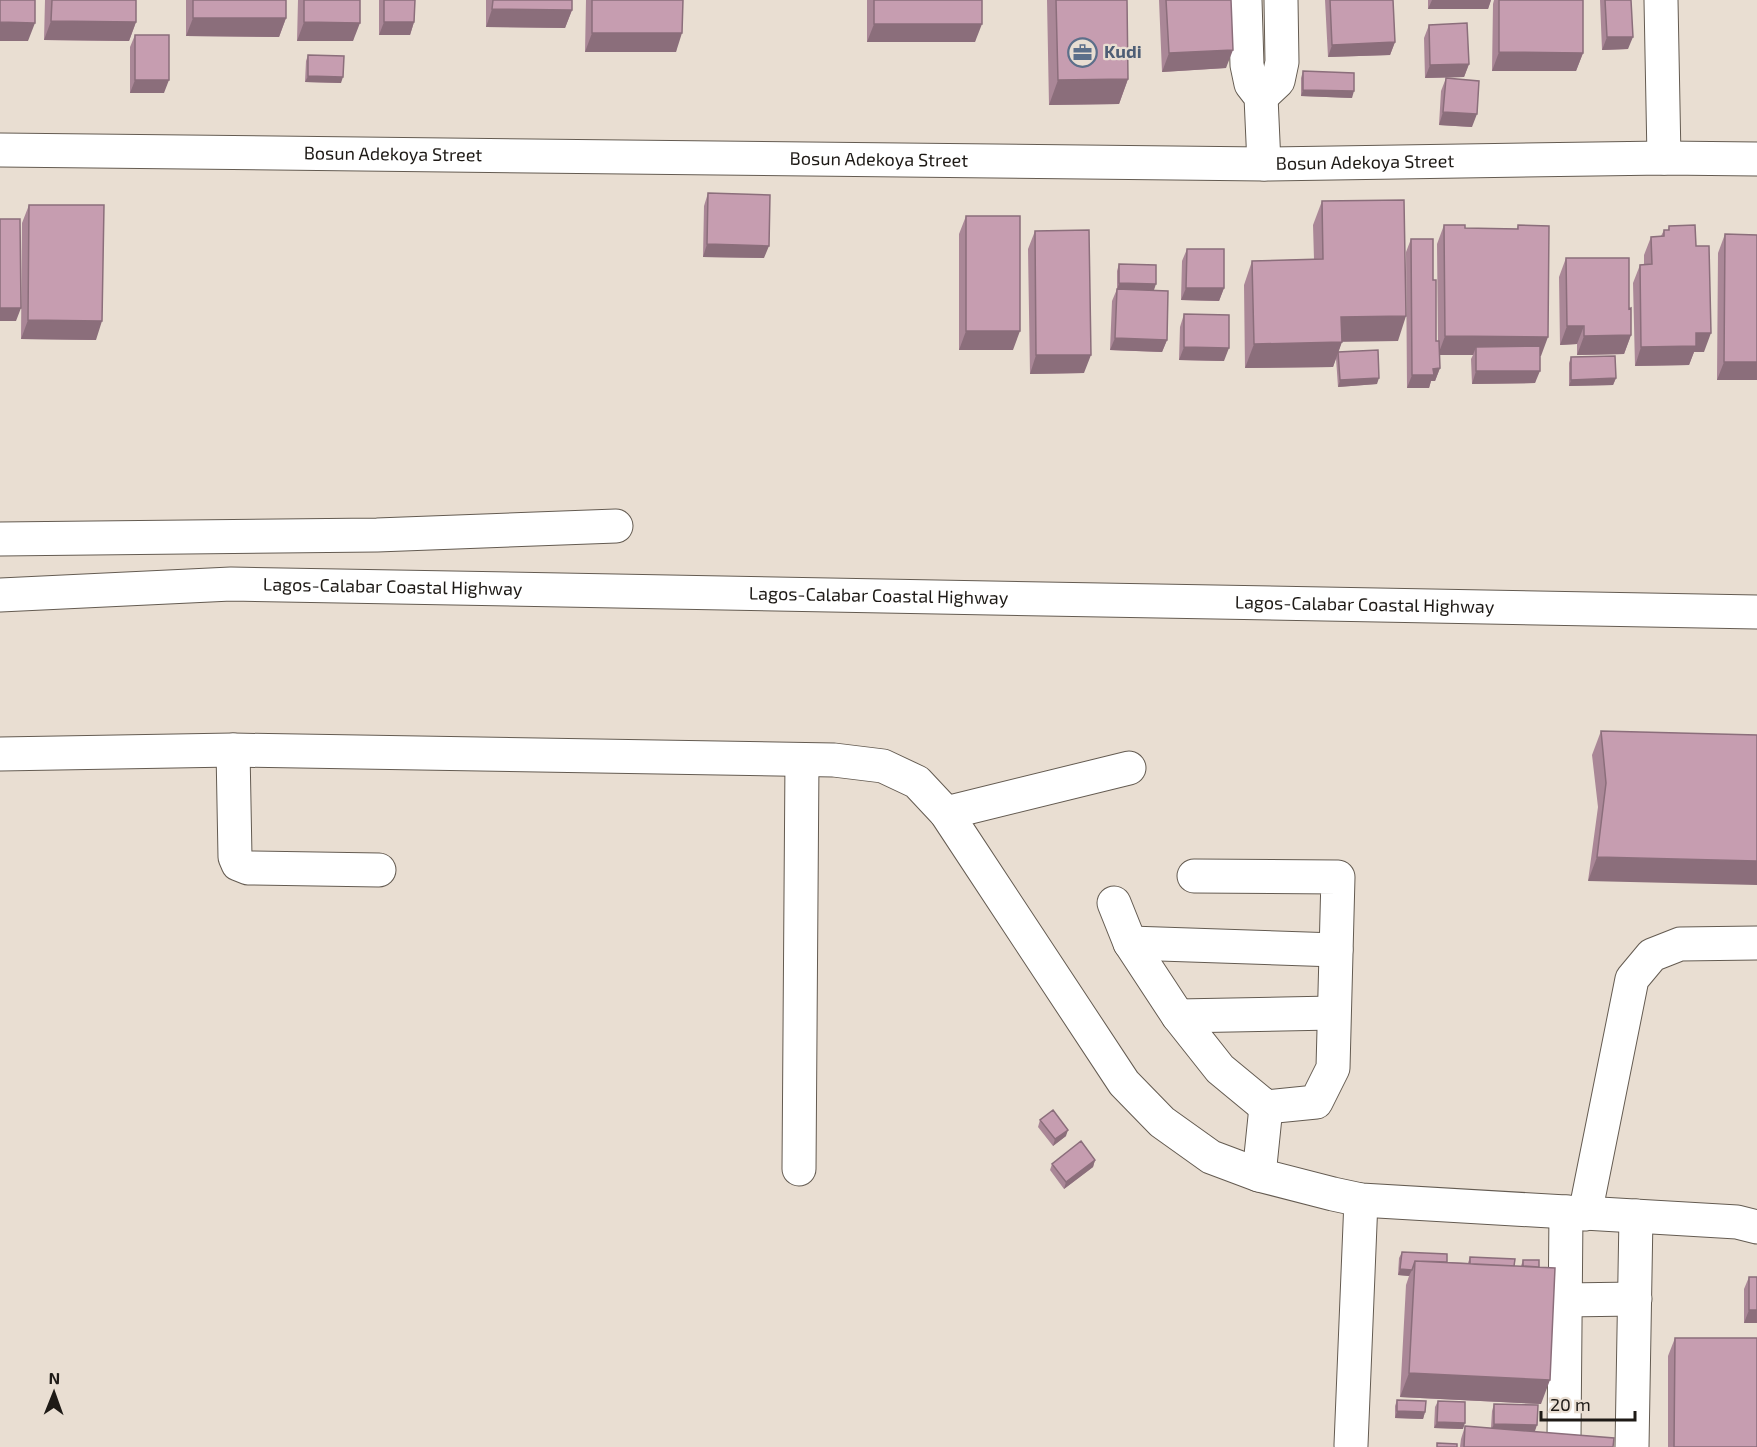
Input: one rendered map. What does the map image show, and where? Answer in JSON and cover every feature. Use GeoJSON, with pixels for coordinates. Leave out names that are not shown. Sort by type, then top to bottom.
{"type":"FeatureCollection","features":[{"type":"Feature","properties":{"kind":"main road"},"geometry":{"type":"LineString","coordinates":[[1245,0],[1247,65],[1251,84],[1261,97],[1264,164]]}},
{"type":"Feature","properties":{"kind":"main road"},"geometry":{"type":"LineString","coordinates":[[1261,97],[1278,81],[1282,62],[1281,0]]}},
{"type":"Feature","properties":{"kind":"main road"},"geometry":{"type":"LineString","coordinates":[[1661,0],[1664,158]]}},
{"type":"Feature","properties":{"kind":"main road","name":"Bosun Adekoya Street"},"geometry":{"type":"LineString","coordinates":[[0,150],[1264,164],[1664,158],[1757,159]]}},
{"type":"Feature","properties":{"kind":"main road"},"geometry":{"type":"LineString","coordinates":[[0,539],[377,535],[616,526]]}},
{"type":"Feature","properties":{"kind":"main road","name":"Lagos-Calabar Coastal Highway"},"geometry":{"type":"LineString","coordinates":[[0,595],[231,584],[1757,612]]}},
{"type":"Feature","properties":{"kind":"main road"},"geometry":{"type":"LineString","coordinates":[[234,750],[235,857],[238,864],[248,868],[379,870]]}},
{"type":"Feature","properties":{"kind":"main road"},"geometry":{"type":"LineString","coordinates":[[0,754],[234,750],[834,760],[883,766],[916,782],[946,813],[1124,1083],[1162,1122],[1211,1157],[1259,1175],[1361,1200],[1750,1223]]}},
{"type":"Feature","properties":{"kind":"main road"},"geometry":{"type":"LineString","coordinates":[[799,1169],[802,760]]}},
{"type":"Feature","properties":{"kind":"main road"},"geometry":{"type":"LineString","coordinates":[[946,813],[1129,768]]}},
{"type":"Feature","properties":{"kind":"main road"},"geometry":{"type":"LineString","coordinates":[[1114,903],[1130,943],[1178,1016],[1220,1069],[1266,1107],[1316,1102],[1333,1068],[1338,877],[1194,876]]}},
{"type":"Feature","properties":{"kind":"main road"},"geometry":{"type":"LineString","coordinates":[[1130,943],[1336,950]]}},
{"type":"Feature","properties":{"kind":"main road"},"geometry":{"type":"LineString","coordinates":[[1564,1438],[1565,1300],[1576,1213],[1632,979],[1652,955],[1680,944],[1757,943]]}},
{"type":"Feature","properties":{"kind":"main road"},"geometry":{"type":"LineString","coordinates":[[1178,1016],[1333,1014]]}},
{"type":"Feature","properties":{"kind":"main road"},"geometry":{"type":"LineString","coordinates":[[1259,1175],[1266,1107]]}},
{"type":"Feature","properties":{"kind":"main road"},"geometry":{"type":"LineString","coordinates":[[1351,1445],[1361,1200]]}},
{"type":"Feature","properties":{"kind":"main road"},"geometry":{"type":"LineString","coordinates":[[1632,1447],[1636,1216]]}},
{"type":"Feature","properties":{"kind":"main road"},"geometry":{"type":"LineString","coordinates":[[1565,1300],[1635,1299]]}},
{"type":"Feature","properties":{"kind":"building"},"geometry":{"type":"Polygon","coordinates":[[[0,0],[35,0],[35,23],[0,22],[0,0]]]}},
{"type":"Feature","properties":{"kind":"building"},"geometry":{"type":"Polygon","coordinates":[[[52,0],[136,0],[136,22],[51,21],[52,0]]]}},
{"type":"Feature","properties":{"kind":"building"},"geometry":{"type":"Polygon","coordinates":[[[193,0],[286,0],[286,18],[193,18],[193,0]]]}},
{"type":"Feature","properties":{"kind":"building"},"geometry":{"type":"Polygon","coordinates":[[[304,0],[360,0],[360,23],[304,22],[304,0]]]}},
{"type":"Feature","properties":{"kind":"building"},"geometry":{"type":"Polygon","coordinates":[[[384,0],[415,0],[414,22],[384,22],[384,0]]]}},
{"type":"Feature","properties":{"kind":"building"},"geometry":{"type":"Polygon","coordinates":[[[493,0],[572,0],[572,10],[492,9],[493,0]]]}},
{"type":"Feature","properties":{"kind":"building"},"geometry":{"type":"Polygon","coordinates":[[[592,0],[683,0],[682,33],[592,33],[592,0]]]}},
{"type":"Feature","properties":{"kind":"building"},"geometry":{"type":"Polygon","coordinates":[[[874,0],[982,0],[982,24],[874,24],[874,0]]]}},
{"type":"Feature","properties":{"kind":"building","name":"Kudi"},"geometry":{"type":"Polygon","coordinates":[[[1056,0],[1127,0],[1128,79],[1058,80],[1056,0]]]}},
{"type":"Feature","properties":{"kind":"building"},"geometry":{"type":"Polygon","coordinates":[[[1166,0],[1231,0],[1233,50],[1169,53],[1166,0]]]}},
{"type":"Feature","properties":{"kind":"building"},"geometry":{"type":"Polygon","coordinates":[[[1330,0],[1393,0],[1395,42],[1332,45],[1330,0]]]}},
{"type":"Feature","properties":{"kind":"building"},"geometry":{"type":"Polygon","coordinates":[[[1499,0],[1583,0],[1583,53],[1499,52],[1499,0]]]}},
{"type":"Feature","properties":{"kind":"building"},"geometry":{"type":"Polygon","coordinates":[[[1605,0],[1631,0],[1633,37],[1607,37],[1605,0]]]}},
{"type":"Feature","properties":{"kind":"building"},"geometry":{"type":"Polygon","coordinates":[[[1467,23],[1469,64],[1430,65],[1429,25],[1467,23]]]}},
{"type":"Feature","properties":{"kind":"building"},"geometry":{"type":"Polygon","coordinates":[[[135,35],[169,35],[169,80],[135,80],[135,35]]]}},
{"type":"Feature","properties":{"kind":"building"},"geometry":{"type":"Polygon","coordinates":[[[308,55],[344,56],[343,77],[308,76],[308,55]]]}},
{"type":"Feature","properties":{"kind":"building"},"geometry":{"type":"Polygon","coordinates":[[[1303,71],[1354,73],[1354,91],[1303,90],[1303,71]]]}},
{"type":"Feature","properties":{"kind":"building"},"geometry":{"type":"Polygon","coordinates":[[[1446,78],[1479,81],[1477,114],[1443,112],[1446,78]]]}},
{"type":"Feature","properties":{"kind":"building"},"geometry":{"type":"Polygon","coordinates":[[[708,193],[770,195],[769,246],[707,244],[708,193]]]}},
{"type":"Feature","properties":{"kind":"building"},"geometry":{"type":"Polygon","coordinates":[[[1404,200],[1406,316],[1341,317],[1342,342],[1254,344],[1252,261],[1323,259],[1322,201],[1404,200]]]}},
{"type":"Feature","properties":{"kind":"building"},"geometry":{"type":"Polygon","coordinates":[[[29,205],[104,205],[102,321],[28,320],[29,205]]]}},
{"type":"Feature","properties":{"kind":"building"},"geometry":{"type":"Polygon","coordinates":[[[966,216],[1020,216],[1020,331],[966,331],[966,216]]]}},
{"type":"Feature","properties":{"kind":"building"},"geometry":{"type":"Polygon","coordinates":[[[0,219],[20,219],[21,308],[0,308],[0,219]]]}},
{"type":"Feature","properties":{"kind":"building"},"geometry":{"type":"Polygon","coordinates":[[[1444,225],[1465,225],[1465,228],[1518,229],[1518,225],[1549,226],[1548,337],[1445,336],[1444,225]]]}},
{"type":"Feature","properties":{"kind":"building"},"geometry":{"type":"Polygon","coordinates":[[[1695,225],[1696,246],[1709,246],[1711,333],[1696,333],[1696,346],[1641,347],[1640,265],[1652,264],[1651,237],[1664,236],[1664,230],[1669,230],[1669,226],[1695,225]]]}},
{"type":"Feature","properties":{"kind":"building"},"geometry":{"type":"Polygon","coordinates":[[[1089,230],[1091,355],[1036,355],[1035,231],[1089,230]]]}},
{"type":"Feature","properties":{"kind":"building"},"geometry":{"type":"Polygon","coordinates":[[[1725,234],[1757,235],[1757,362],[1724,362],[1725,234]]]}},
{"type":"Feature","properties":{"kind":"building"},"geometry":{"type":"Polygon","coordinates":[[[1411,239],[1433,239],[1436,341],[1439,341],[1440,368],[1433,369],[1434,375],[1412,375],[1411,239]]]}},
{"type":"Feature","properties":{"kind":"building"},"geometry":{"type":"Polygon","coordinates":[[[1187,249],[1224,249],[1224,288],[1186,288],[1187,249]]]}},
{"type":"Feature","properties":{"kind":"building"},"geometry":{"type":"Polygon","coordinates":[[[1566,258],[1629,258],[1631,335],[1584,336],[1584,326],[1567,326],[1566,258]]]}},
{"type":"Feature","properties":{"kind":"building"},"geometry":{"type":"Polygon","coordinates":[[[1119,264],[1156,265],[1156,284],[1119,283],[1119,264]]]}},
{"type":"Feature","properties":{"kind":"building"},"geometry":{"type":"Polygon","coordinates":[[[1117,289],[1168,291],[1167,340],[1115,338],[1117,289]]]}},
{"type":"Feature","properties":{"kind":"building"},"geometry":{"type":"Polygon","coordinates":[[[1184,314],[1229,315],[1229,348],[1184,347],[1184,314]]]}},
{"type":"Feature","properties":{"kind":"building"},"geometry":{"type":"Polygon","coordinates":[[[1540,346],[1540,371],[1476,371],[1476,347],[1540,346]]]}},
{"type":"Feature","properties":{"kind":"building"},"geometry":{"type":"Polygon","coordinates":[[[1378,350],[1379,378],[1340,380],[1338,352],[1378,350]]]}},
{"type":"Feature","properties":{"kind":"building"},"geometry":{"type":"Polygon","coordinates":[[[1615,356],[1616,378],[1571,380],[1571,357],[1615,356]]]}},
{"type":"Feature","properties":{"kind":"building"},"geometry":{"type":"Polygon","coordinates":[[[1601,731],[1757,735],[1757,861],[1597,857],[1606,783],[1601,731]]]}},
{"type":"Feature","properties":{"kind":"building"},"geometry":{"type":"Polygon","coordinates":[[[1053,1110],[1068,1130],[1055,1139],[1040,1120],[1053,1110]]]}},
{"type":"Feature","properties":{"kind":"building"},"geometry":{"type":"Polygon","coordinates":[[[1081,1141],[1095,1160],[1066,1182],[1052,1164],[1081,1141]]]}},
{"type":"Feature","properties":{"kind":"building"},"geometry":{"type":"Polygon","coordinates":[[[1402,1252],[1447,1254],[1447,1262],[1415,1261],[1412,1270],[1400,1269],[1402,1252]]]}},
{"type":"Feature","properties":{"kind":"building"},"geometry":{"type":"Polygon","coordinates":[[[1470,1257],[1515,1259],[1514,1266],[1470,1264],[1470,1257]]]}},
{"type":"Feature","properties":{"kind":"building"},"geometry":{"type":"Polygon","coordinates":[[[1523,1260],[1539,1260],[1539,1267],[1523,1266],[1523,1260]]]}},
{"type":"Feature","properties":{"kind":"building"},"geometry":{"type":"Polygon","coordinates":[[[1415,1261],[1555,1268],[1550,1380],[1409,1373],[1415,1261]]]}},
{"type":"Feature","properties":{"kind":"building"},"geometry":{"type":"Polygon","coordinates":[[[1749,1277],[1757,1277],[1757,1310],[1749,1310],[1749,1277]]]}},
{"type":"Feature","properties":{"kind":"building"},"geometry":{"type":"Polygon","coordinates":[[[1675,1338],[1757,1338],[1757,1447],[1674,1447],[1675,1338]]]}},
{"type":"Feature","properties":{"kind":"building"},"geometry":{"type":"Polygon","coordinates":[[[1397,1400],[1426,1401],[1425,1412],[1397,1411],[1397,1400]]]}},
{"type":"Feature","properties":{"kind":"building"},"geometry":{"type":"Polygon","coordinates":[[[1438,1401],[1465,1402],[1465,1423],[1437,1422],[1438,1401]]]}},
{"type":"Feature","properties":{"kind":"building"},"geometry":{"type":"Polygon","coordinates":[[[1494,1404],[1538,1405],[1537,1425],[1494,1424],[1494,1404]]]}},
{"type":"Feature","properties":{"kind":"building"},"geometry":{"type":"Polygon","coordinates":[[[1465,1426],[1614,1438],[1613,1447],[1464,1447],[1465,1426]]]}},
{"type":"Feature","properties":{"kind":"building"},"geometry":{"type":"Polygon","coordinates":[[[1437,1443],[1457,1444],[1457,1447],[1437,1447],[1437,1443]]]}},
{"type":"Feature","properties":{"kind":"place","name":"Kudi"},"geometry":{"type":"Point","coordinates":[1083,52]}}]}
